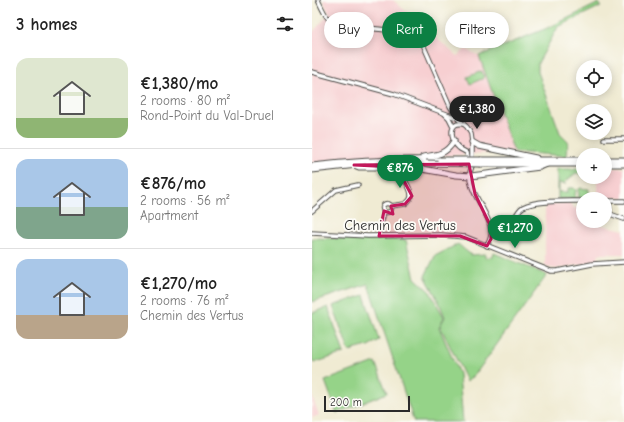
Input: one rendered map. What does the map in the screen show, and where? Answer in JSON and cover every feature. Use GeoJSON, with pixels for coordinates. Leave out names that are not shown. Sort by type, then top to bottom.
{"type":"FeatureCollection","features":[{"type":"Feature","properties":{"kind":"main road"},"geometry":{"type":"LineString","coordinates":[[312,166],[339,162],[438,154],[448,150],[454,141]]}},
{"type":"Feature","properties":{"kind":"main road"},"geometry":{"type":"LineString","coordinates":[[472,144],[536,157],[538,160]]}},
{"type":"Feature","properties":{"kind":"main road"},"geometry":{"type":"LineString","coordinates":[[390,159],[576,164]]}},
{"type":"Feature","properties":{"kind":"main road"},"geometry":{"type":"LineString","coordinates":[[312,170],[354,165],[576,160]]}},
{"type":"Feature","properties":{"kind":"main road"},"geometry":{"type":"LineString","coordinates":[[612,160],[624,160]]}},
{"type":"Feature","properties":{"kind":"main road"},"geometry":{"type":"LineString","coordinates":[[354,165],[359,167],[411,167],[456,175],[471,176],[540,167],[547,164]]}},
{"type":"Feature","properties":{"kind":"main road"},"geometry":{"type":"LineString","coordinates":[[612,164],[624,164]]}},
{"type":"Feature","properties":{"kind":"street"},"geometry":{"type":"LineString","coordinates":[[318,0],[326,16],[331,22],[337,25],[407,32],[418,37],[425,48],[450,106],[471,134],[472,166],[470,169]]}},
{"type":"Feature","properties":{"kind":"street"},"geometry":{"type":"LineString","coordinates":[[312,72],[394,94],[449,116],[458,118]]}},
{"type":"Feature","properties":{"kind":"street"},"geometry":{"type":"LineString","coordinates":[[450,106],[449,116],[453,126],[452,133],[454,141],[458,147],[467,153],[475,194],[491,230],[491,239],[487,246]]}},
{"type":"Feature","properties":{"kind":"street"},"geometry":{"type":"LineString","coordinates":[[453,126],[459,124],[465,125]]}},
{"type":"Feature","properties":{"kind":"street"},"geometry":{"type":"LineString","coordinates":[[612,139],[624,139]]}},
{"type":"Feature","properties":{"kind":"street"},"geometry":{"type":"LineString","coordinates":[[464,150],[468,149],[472,144]]}},
{"type":"Feature","properties":{"kind":"street"},"geometry":{"type":"LineString","coordinates":[[384,211],[387,212],[406,204],[411,198],[411,194],[406,184],[394,167]]}},
{"type":"Feature","properties":{"kind":"street"},"geometry":{"type":"LineString","coordinates":[[312,211],[336,190],[358,185]]}},
{"type":"Feature","properties":{"kind":"street"},"geometry":{"type":"LineString","coordinates":[[491,230],[502,231],[508,229],[519,210],[526,205],[555,201],[576,200]]}},
{"type":"Feature","properties":{"kind":"street"},"geometry":{"type":"LineString","coordinates":[[612,201],[624,201]]}},
{"type":"Feature","properties":{"kind":"street"},"geometry":{"type":"LineString","coordinates":[[379,236],[384,211],[383,206],[388,203],[392,209]]}},
{"type":"Feature","properties":{"kind":"street"},"geometry":{"type":"LineString","coordinates":[[612,215],[624,219]]}},
{"type":"Feature","properties":{"kind":"street","name":"Chemin des Vertus"},"geometry":{"type":"LineString","coordinates":[[312,233],[327,235],[460,236],[466,237],[551,271],[592,264],[624,262]]}},
{"type":"Feature","properties":{"kind":"highlighted area"},"geometry":{"type":"Polygon","coordinates":[[[469,164],[475,194],[491,227],[491,239],[487,246],[460,236],[379,236],[384,211],[393,214],[391,206],[405,204],[412,196],[398,170],[395,167],[354,165],[469,164]]]}},
{"type":"Feature","properties":{"kind":"shaded area"},"geometry":{"type":"Polygon","coordinates":[[[323,0],[393,0],[407,12],[382,12],[382,48],[437,48],[437,38],[445,46],[445,48],[448,48],[457,56],[466,49],[479,56],[514,152],[312,163],[312,33],[324,20],[324,48],[374,48],[374,12],[328,12],[323,0]]]}},
{"type":"Feature","properties":{"kind":"shaded area"},"geometry":{"type":"Polygon","coordinates":[[[612,168],[624,168],[624,198],[612,198],[612,192],[598,192],[598,184],[612,184],[612,168]]]}},
{"type":"Feature","properties":{"kind":"shaded area"},"geometry":{"type":"Polygon","coordinates":[[[570,203],[574,208],[576,208],[576,228],[612,227],[624,230],[624,254],[601,254],[598,256],[598,261],[556,269],[545,267],[545,204],[570,203]]]}},
{"type":"Feature","properties":{"kind":"shaded area"},"geometry":{"type":"Polygon","coordinates":[[[312,396],[319,415],[312,418],[312,396]]]}},
{"type":"Feature","properties":{"kind":"green space"},"geometry":{"type":"Polygon","coordinates":[[[599,3],[601,6],[558,27],[538,63],[538,72],[560,133],[568,141],[567,156],[514,152],[479,56],[498,48],[509,48],[509,44],[552,26],[599,3]]]}},
{"type":"Feature","properties":{"kind":"green space"},"geometry":{"type":"Polygon","coordinates":[[[482,71],[484,78],[470,84],[467,77],[482,71]]]}},
{"type":"Feature","properties":{"kind":"green space"},"geometry":{"type":"Polygon","coordinates":[[[557,169],[576,169],[576,173],[565,182],[565,184],[559,183],[559,192],[568,192],[568,188],[574,188],[576,190],[576,198],[558,199],[557,169]]]}},
{"type":"Feature","properties":{"kind":"green space"},"geometry":{"type":"Polygon","coordinates":[[[580,188],[589,189],[589,192],[578,192],[580,188]]]}},
{"type":"Feature","properties":{"kind":"green space"},"geometry":{"type":"Polygon","coordinates":[[[312,238],[406,240],[415,278],[430,292],[444,317],[439,327],[459,374],[463,422],[414,422],[368,284],[312,302],[312,238]]]}},
{"type":"Feature","properties":{"kind":"green space"},"geometry":{"type":"Polygon","coordinates":[[[458,244],[471,255],[486,254],[486,258],[493,257],[494,253],[547,275],[474,376],[467,381],[440,326],[445,317],[425,276],[435,256],[458,244]]]}},
{"type":"Feature","properties":{"kind":"green space"},"geometry":{"type":"Polygon","coordinates":[[[364,295],[379,340],[368,346],[349,351],[333,306],[364,295]]]}},
{"type":"Feature","properties":{"kind":"green space"},"geometry":{"type":"Polygon","coordinates":[[[328,307],[344,353],[314,363],[312,358],[312,313],[328,307]]]}},
{"type":"Feature","properties":{"kind":"green space"},"geometry":{"type":"Polygon","coordinates":[[[375,362],[387,393],[337,413],[325,381],[375,362]]]}}]}
